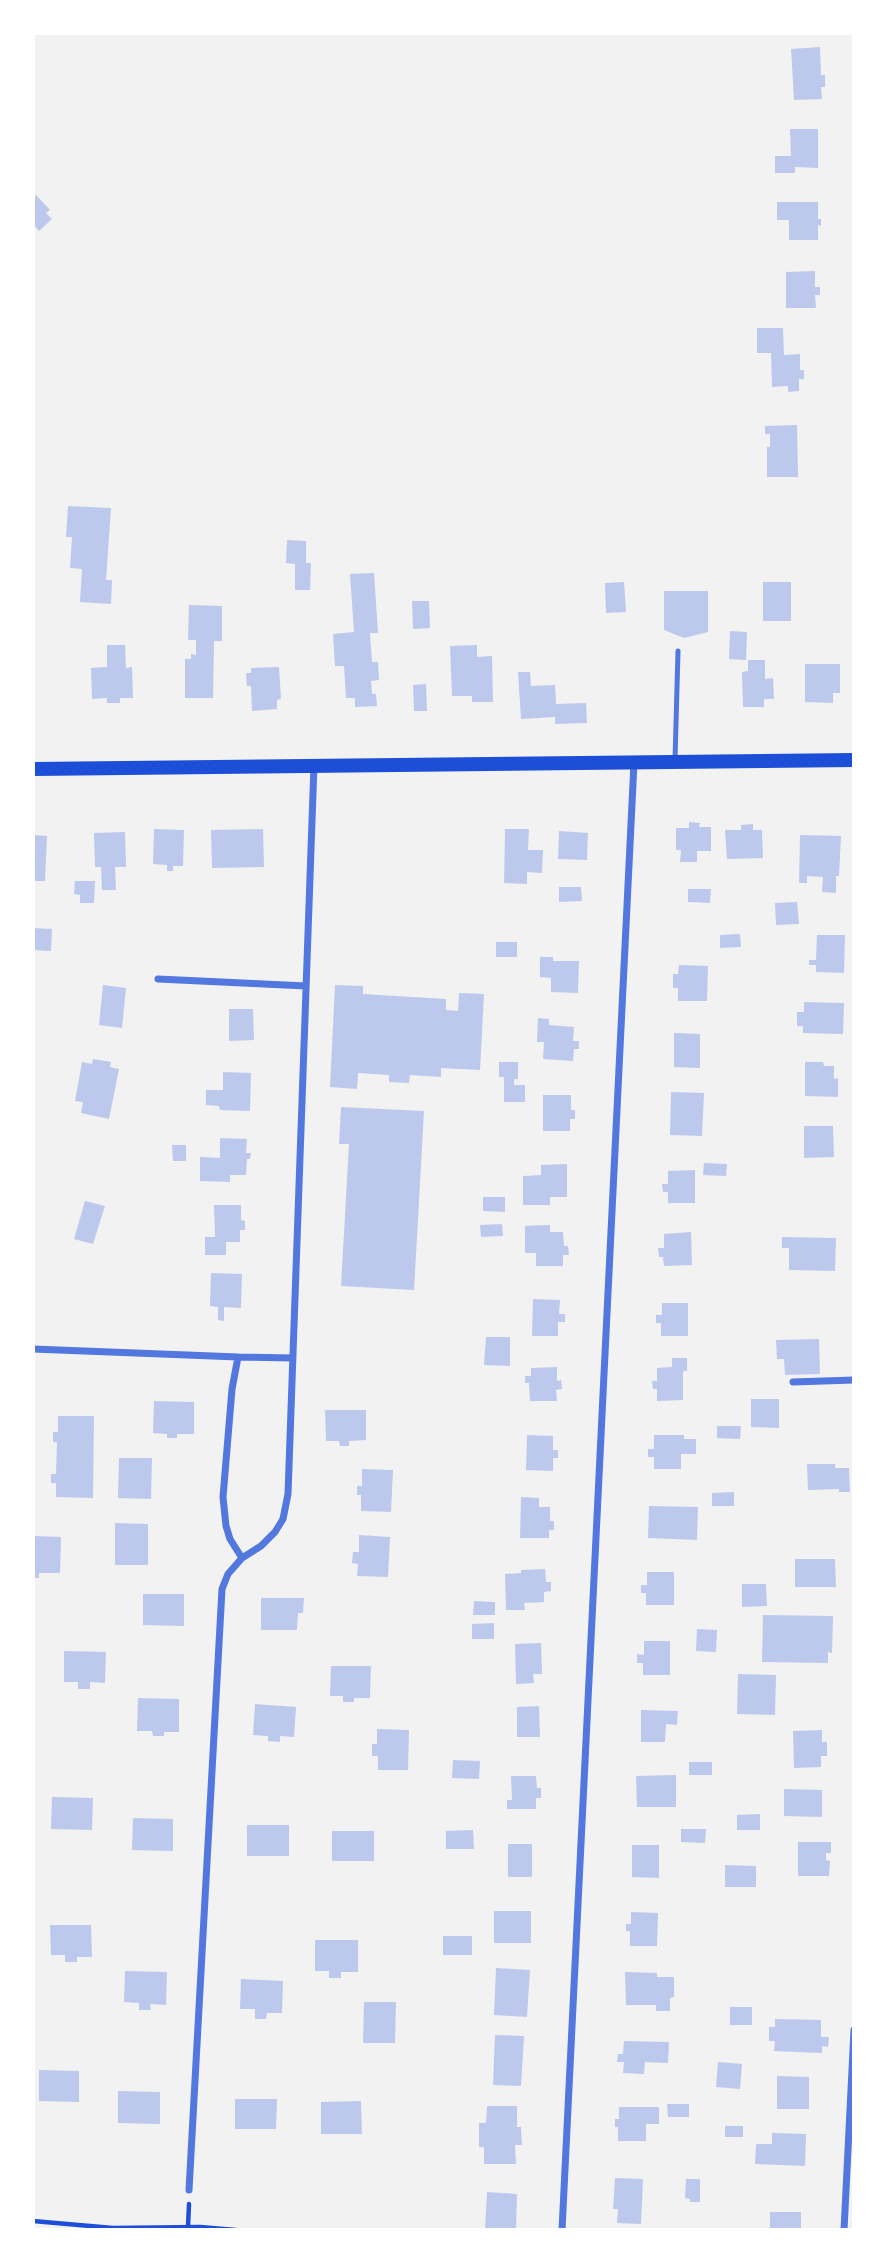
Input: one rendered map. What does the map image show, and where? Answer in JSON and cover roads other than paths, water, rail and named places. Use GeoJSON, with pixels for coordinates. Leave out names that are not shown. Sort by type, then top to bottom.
{"type":"FeatureCollection","features":[{"type":"Feature","properties":{"kind":"main road"},"geometry":{"type":"LineString","coordinates":[[33,769],[854,760]]}},
{"type":"Feature","properties":{"kind":"street"},"geometry":{"type":"LineString","coordinates":[[562,2230],[634,762]]}},
{"type":"Feature","properties":{"kind":"street"},"geometry":{"type":"LineString","coordinates":[[189,2190],[222,1589],[228,1574],[242,1558],[261,1546],[275,1532],[283,1519],[288,1494],[314,765]]}},
{"type":"Feature","properties":{"kind":"street"},"geometry":{"type":"LineString","coordinates":[[158,979],[306,986]]}},
{"type":"Feature","properties":{"kind":"street"},"geometry":{"type":"LineString","coordinates":[[33,1349],[293,1358]]}},
{"type":"Feature","properties":{"kind":"street"},"geometry":{"type":"LineString","coordinates":[[238,1357],[232,1388],[223,1497],[230,1539],[242,1558]]}},
{"type":"Feature","properties":{"kind":"street"},"geometry":{"type":"LineString","coordinates":[[793,1382],[854,1380]]}},
{"type":"Feature","properties":{"kind":"street"},"geometry":{"type":"LineString","coordinates":[[844,2230],[854,2030]]}},
{"type":"Feature","properties":{"kind":"lane"},"geometry":{"type":"LineString","coordinates":[[675,761],[678,651]]}}]}
